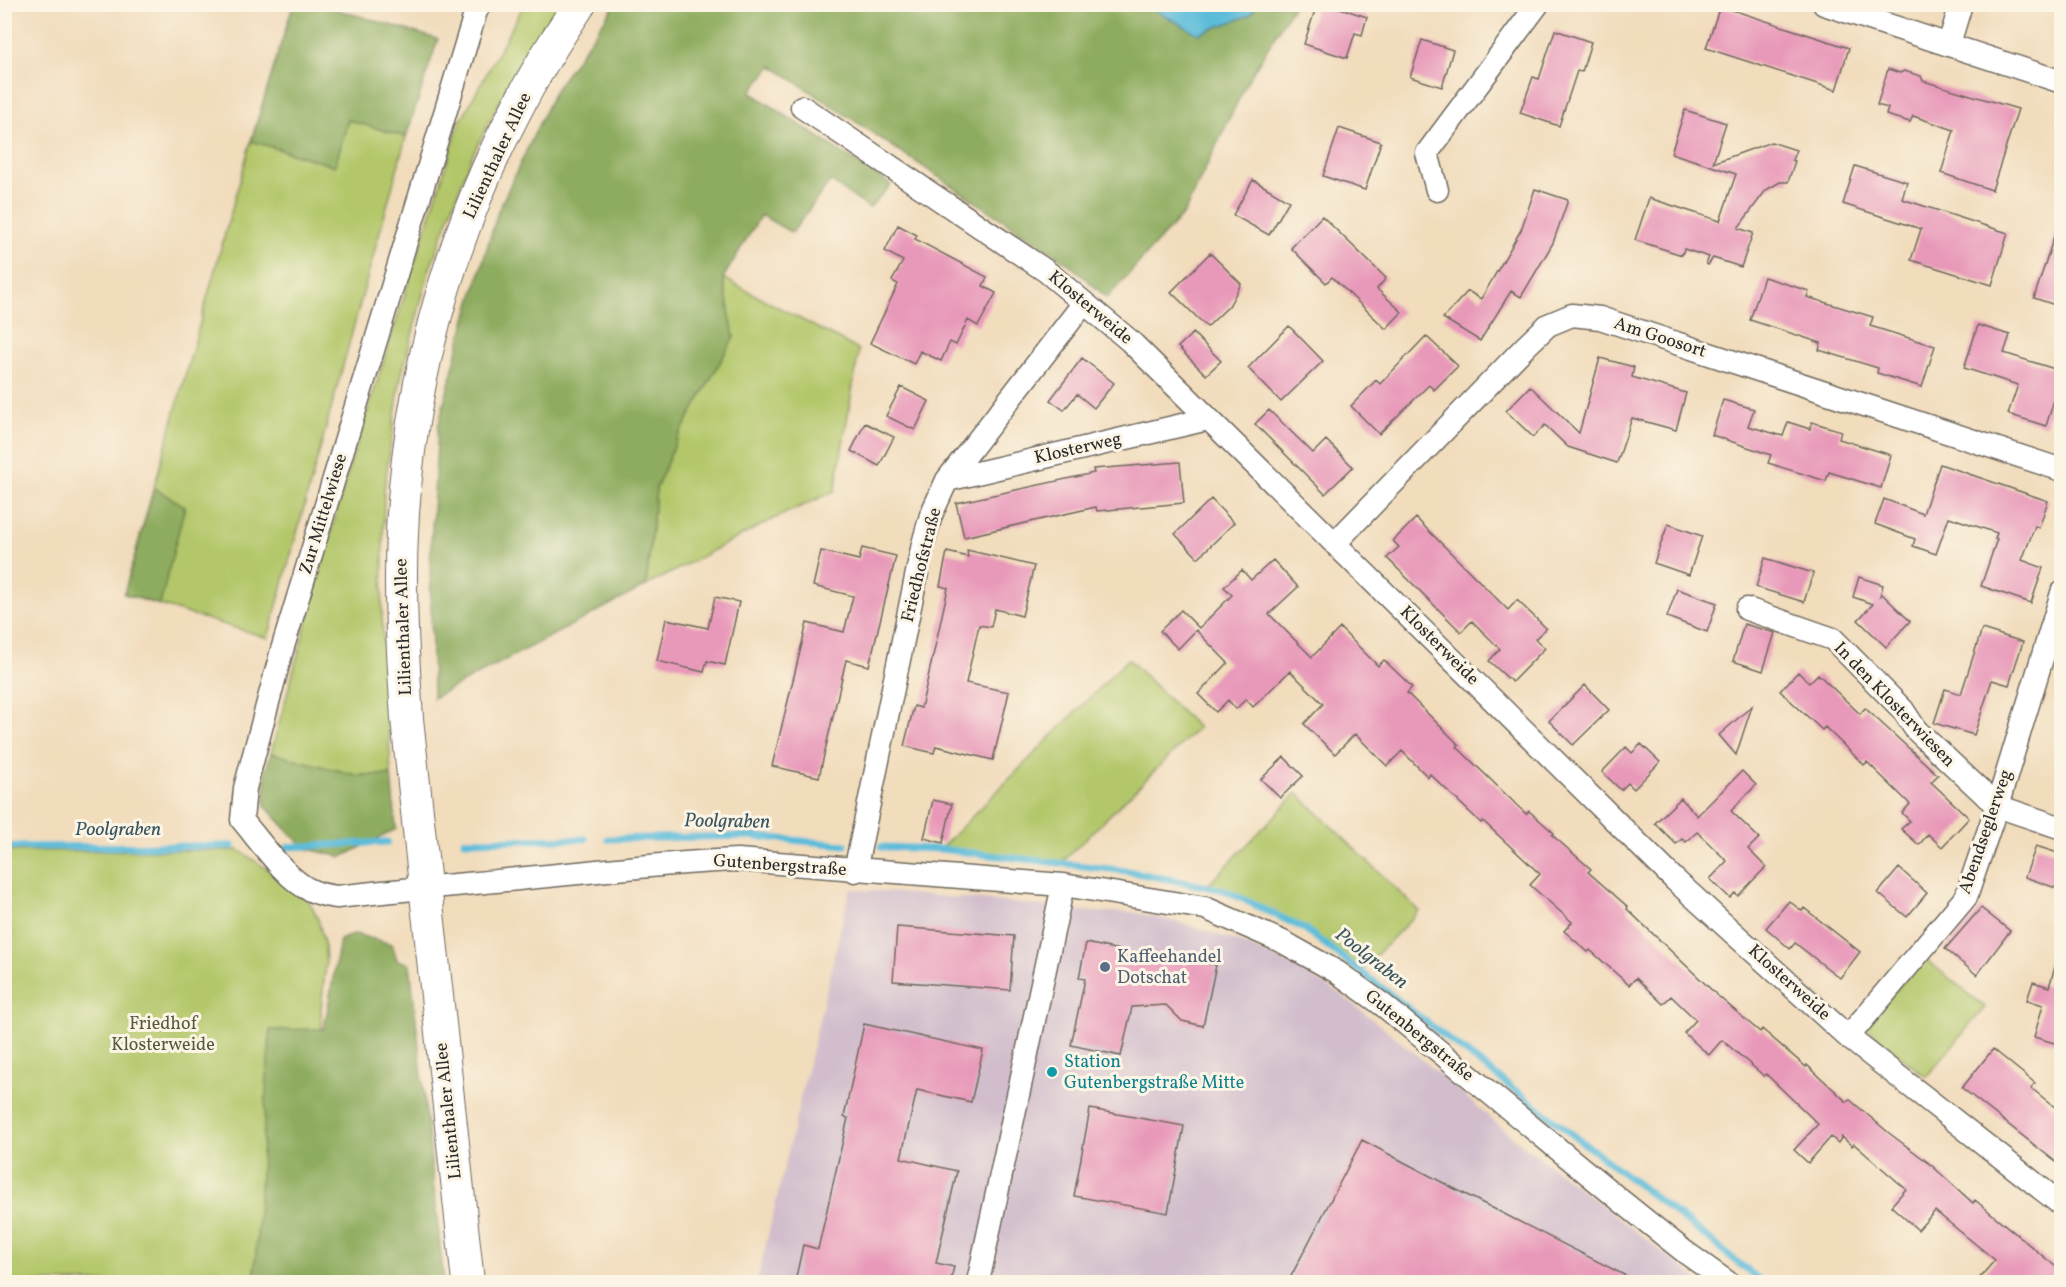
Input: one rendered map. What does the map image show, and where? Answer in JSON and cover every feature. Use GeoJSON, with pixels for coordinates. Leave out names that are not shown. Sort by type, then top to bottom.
{"type":"FeatureCollection","features":[{"type":"Feature","properties":{"kind":"main road","name":"Lilienthaler Allee"},"geometry":{"type":"LineString","coordinates":[[468,1282],[412,772],[402,630],[404,499],[425,360],[445,284],[478,192],[495,154],[535,76],[580,4]]}},
{"type":"Feature","properties":{"kind":"street","name":"Zur Mittelwiese"},"geometry":{"type":"LineString","coordinates":[[426,886],[337,897],[324,896],[308,890],[297,882],[242,820],[245,788],[282,650],[476,10],[480,4]]}},
{"type":"Feature","properties":{"kind":"street"},"geometry":{"type":"LineString","coordinates":[[1437,190],[1427,153],[1538,4]]}},
{"type":"Feature","properties":{"kind":"street"},"geometry":{"type":"LineString","coordinates":[[1824,4],[2061,82]]}},
{"type":"Feature","properties":{"kind":"street"},"geometry":{"type":"LineString","coordinates":[[1948,44],[1961,4]]}},
{"type":"Feature","properties":{"kind":"street","name":"Klosterweide"},"geometry":{"type":"LineString","coordinates":[[802,107],[1046,271],[1130,341],[1675,880],[1848,1037],[2061,1205]]}},
{"type":"Feature","properties":{"kind":"street","name":"Friedhofstraße"},"geometry":{"type":"LineString","coordinates":[[855,871],[923,544],[946,480],[1084,303]]}},
{"type":"Feature","properties":{"kind":"street","name":"Am Goosort"},"geometry":{"type":"LineString","coordinates":[[1335,543],[1526,346],[1548,325],[1572,315],[1600,318],[2061,470]]}},
{"type":"Feature","properties":{"kind":"street","name":"Klosterweg"},"geometry":{"type":"LineString","coordinates":[[946,480],[1208,419]]}},
{"type":"Feature","properties":{"kind":"street","name":"Abendseglerweg"},"geometry":{"type":"LineString","coordinates":[[1848,1037],[1966,897],[1997,807],[2061,593]]}},
{"type":"Feature","properties":{"kind":"street","name":"In den Klosterwiesen"},"geometry":{"type":"LineString","coordinates":[[1748,609],[1833,639],[1903,710],[1916,730],[1997,807]]}},
{"type":"Feature","properties":{"kind":"street"},"geometry":{"type":"LineString","coordinates":[[1997,807],[2061,828]]}},
{"type":"Feature","properties":{"kind":"street","name":"Gutenbergstraße"},"geometry":{"type":"LineString","coordinates":[[426,886],[690,862],[738,861],[1063,885],[1204,908],[1283,942],[1337,972],[1383,1005],[1629,1208],[1727,1282]]}},
{"type":"Feature","properties":{"kind":"street"},"geometry":{"type":"LineString","coordinates":[[978,1282],[1063,885]]}},
{"type":"Feature","properties":{"kind":"shaded area"},"geometry":{"type":"Polygon","coordinates":[[[850,889],[1094,912],[1133,912],[1185,924],[1242,943],[1292,966],[1339,993],[1405,1045],[1515,1139],[1702,1282],[757,1282],[850,889]]]}},
{"type":"Feature","properties":{"kind":"green space"},"geometry":{"type":"Polygon","coordinates":[[[1145,4],[1198,34],[1250,15],[1257,5],[1294,5],[1247,82],[1184,213],[1107,298],[1069,264],[772,66],[750,92],[891,185],[869,208],[830,181],[792,233],[761,215],[723,278],[734,337],[677,439],[656,489],[646,586],[433,698],[430,562],[438,427],[463,329],[498,211],[555,90],[615,5],[1145,4]]]}},
{"type":"Feature","properties":{"kind":"green space"},"geometry":{"type":"Polygon","coordinates":[[[293,5],[321,5],[438,39],[406,137],[348,120],[335,166],[251,141],[293,5]]]}},
{"type":"Feature","properties":{"kind":"green space"},"geometry":{"type":"Polygon","coordinates":[[[524,5],[560,5],[516,69],[470,160],[429,271],[400,381],[384,490],[382,617],[391,775],[356,775],[271,753],[346,478],[460,122],[524,5]]]}},
{"type":"Feature","properties":{"kind":"green space"},"geometry":{"type":"Polygon","coordinates":[[[348,120],[406,137],[268,638],[124,594],[251,141],[335,166],[348,120]]]}},
{"type":"Feature","properties":{"kind":"green space"},"geometry":{"type":"Polygon","coordinates":[[[723,278],[859,350],[835,491],[773,519],[646,586],[656,489],[677,439],[734,337],[723,278]]]}},
{"type":"Feature","properties":{"kind":"green space"},"geometry":{"type":"Polygon","coordinates":[[[154,488],[185,506],[160,605],[124,594],[154,488]]]}},
{"type":"Feature","properties":{"kind":"green space"},"geometry":{"type":"Polygon","coordinates":[[[1128,659],[1198,728],[1061,863],[940,849],[1128,659]]]}},
{"type":"Feature","properties":{"kind":"green space"},"geometry":{"type":"Polygon","coordinates":[[[271,753],[356,775],[391,775],[396,829],[342,857],[304,848],[265,806],[265,772],[271,753]]]}},
{"type":"Feature","properties":{"kind":"green space"},"geometry":{"type":"Polygon","coordinates":[[[1297,793],[1419,911],[1361,971],[1305,929],[1224,890],[1206,887],[1297,793]]]}},
{"type":"Feature","properties":{"kind":"green space","name":"Friedhof Klosterweide"},"geometry":{"type":"Polygon","coordinates":[[[239,850],[288,883],[310,903],[318,919],[325,947],[326,963],[321,1008],[323,1049],[278,1282],[5,1282],[4,851],[239,850]]]}},
{"type":"Feature","properties":{"kind":"green space"},"geometry":{"type":"Polygon","coordinates":[[[355,934],[392,944],[397,960],[410,964],[444,1282],[254,1282],[270,1030],[324,1029],[340,940],[355,934]]]}},
{"type":"Feature","properties":{"kind":"green space"},"geometry":{"type":"Polygon","coordinates":[[[1923,957],[1985,1007],[1926,1077],[1866,1027],[1923,957]]]}},
{"type":"Feature","properties":{"kind":"water"},"geometry":{"type":"Polygon","coordinates":[[[1257,4],[1250,15],[1198,34],[1145,5],[1257,4]]]}},
{"type":"Feature","properties":{"kind":"building"},"geometry":{"type":"Polygon","coordinates":[[[1317,4],[1327,4],[1367,17],[1362,35],[1355,33],[1347,58],[1304,44],[1317,4]]]}},
{"type":"Feature","properties":{"kind":"building"},"geometry":{"type":"Polygon","coordinates":[[[1720,6],[1849,48],[1836,90],[1706,48],[1720,6]]]}},
{"type":"Feature","properties":{"kind":"building"},"geometry":{"type":"Polygon","coordinates":[[[1555,30],[1591,42],[1582,72],[1577,71],[1559,126],[1520,113],[1533,77],[1539,79],[1555,30]]]}},
{"type":"Feature","properties":{"kind":"building"},"geometry":{"type":"Polygon","coordinates":[[[1422,40],[1453,50],[1442,87],[1410,77],[1422,40]]]}},
{"type":"Feature","properties":{"kind":"building"},"geometry":{"type":"Polygon","coordinates":[[[1888,69],[1921,76],[1923,81],[2018,109],[1992,190],[1941,173],[1954,130],[1913,116],[1910,122],[1886,115],[1888,108],[1877,105],[1888,69]]]}},
{"type":"Feature","properties":{"kind":"building"},"geometry":{"type":"Polygon","coordinates":[[[1685,110],[1726,123],[1713,163],[1771,142],[1796,150],[1788,182],[1780,182],[1766,190],[1738,228],[1753,233],[1741,267],[1713,258],[1708,265],[1706,264],[1709,257],[1684,249],[1682,255],[1635,240],[1649,198],[1720,221],[1736,174],[1671,153],[1685,110]]]}},
{"type":"Feature","properties":{"kind":"building"},"geometry":{"type":"Polygon","coordinates":[[[1339,128],[1381,142],[1365,190],[1323,176],[1339,128]]]}},
{"type":"Feature","properties":{"kind":"building"},"geometry":{"type":"Polygon","coordinates":[[[1855,166],[1907,182],[1902,199],[2008,233],[1992,285],[1911,260],[1921,229],[1843,204],[1855,166]]]}},
{"type":"Feature","properties":{"kind":"building"},"geometry":{"type":"Polygon","coordinates":[[[1253,180],[1289,201],[1269,235],[1233,215],[1253,180]]]}},
{"type":"Feature","properties":{"kind":"building"},"geometry":{"type":"Polygon","coordinates":[[[1535,189],[1568,200],[1553,243],[1521,297],[1511,291],[1480,341],[1443,318],[1468,291],[1481,299],[1521,230],[1535,189]]]}},
{"type":"Feature","properties":{"kind":"building"},"geometry":{"type":"Polygon","coordinates":[[[1322,216],[1386,278],[1377,289],[1402,312],[1386,329],[1332,277],[1326,283],[1291,248],[1322,216]]]}},
{"type":"Feature","properties":{"kind":"building"},"geometry":{"type":"Polygon","coordinates":[[[2058,224],[2061,225],[2061,307],[2034,298],[2058,224]]]}},
{"type":"Feature","properties":{"kind":"building"},"geometry":{"type":"Polygon","coordinates":[[[898,225],[917,235],[915,239],[987,277],[983,286],[996,293],[978,326],[968,320],[956,345],[950,342],[941,361],[920,351],[914,364],[870,343],[898,284],[892,281],[903,261],[885,251],[898,225]]]}},
{"type":"Feature","properties":{"kind":"building"},"geometry":{"type":"Polygon","coordinates":[[[1210,253],[1241,284],[1229,306],[1207,327],[1171,292],[1210,253]]]}},
{"type":"Feature","properties":{"kind":"building"},"geometry":{"type":"Polygon","coordinates":[[[1764,277],[1809,291],[1807,297],[1873,317],[1870,326],[1935,346],[1922,387],[1877,373],[1878,368],[1819,350],[1821,343],[1750,320],[1764,277]]]}},
{"type":"Feature","properties":{"kind":"building"},"geometry":{"type":"Polygon","coordinates":[[[1978,325],[2010,335],[2004,353],[2061,371],[2061,378],[2046,426],[2008,414],[2018,385],[1964,368],[1978,325]]]}},
{"type":"Feature","properties":{"kind":"building"},"geometry":{"type":"Polygon","coordinates":[[[1289,326],[1323,361],[1281,402],[1248,368],[1289,326]]]}},
{"type":"Feature","properties":{"kind":"building"},"geometry":{"type":"Polygon","coordinates":[[[1193,333],[1221,361],[1206,375],[1178,347],[1193,333]]]}},
{"type":"Feature","properties":{"kind":"building"},"geometry":{"type":"Polygon","coordinates":[[[1426,336],[1458,366],[1434,390],[1429,385],[1379,434],[1351,406],[1376,380],[1380,384],[1426,336]]]}},
{"type":"Feature","properties":{"kind":"building"},"geometry":{"type":"Polygon","coordinates":[[[1082,358],[1114,383],[1094,408],[1077,394],[1064,410],[1050,400],[1082,358]]]}},
{"type":"Feature","properties":{"kind":"building"},"geometry":{"type":"Polygon","coordinates":[[[1600,358],[1634,367],[1632,377],[1686,393],[1676,430],[1632,418],[1617,463],[1568,447],[1545,425],[1533,437],[1506,411],[1530,386],[1579,433],[1600,358]]]}},
{"type":"Feature","properties":{"kind":"building"},"geometry":{"type":"Polygon","coordinates":[[[901,387],[929,401],[915,430],[886,416],[901,387]]]}},
{"type":"Feature","properties":{"kind":"building"},"geometry":{"type":"Polygon","coordinates":[[[1723,400],[1754,409],[1748,426],[1783,436],[1788,422],[1810,429],[1812,422],[1841,431],[1839,439],[1891,455],[1881,488],[1829,472],[1826,481],[1768,463],[1771,455],[1712,435],[1723,400]]]}},
{"type":"Feature","properties":{"kind":"building"},"geometry":{"type":"Polygon","coordinates":[[[1269,410],[1313,453],[1326,440],[1353,467],[1325,494],[1255,424],[1269,410]]]}},
{"type":"Feature","properties":{"kind":"building"},"geometry":{"type":"Polygon","coordinates":[[[865,423],[894,437],[879,466],[851,451],[865,423]]]}},
{"type":"Feature","properties":{"kind":"building"},"geometry":{"type":"Polygon","coordinates":[[[1180,462],[1184,503],[1097,511],[1096,507],[964,537],[956,503],[1094,473],[1093,469],[1180,462]]]}},
{"type":"Feature","properties":{"kind":"building"},"geometry":{"type":"Polygon","coordinates":[[[1940,464],[2048,501],[2039,528],[2035,526],[2022,560],[2043,568],[2031,603],[1981,586],[1997,533],[1949,517],[1936,554],[1913,546],[1915,539],[1875,524],[1884,499],[1923,514],[1940,464]]]}},
{"type":"Feature","properties":{"kind":"building"},"geometry":{"type":"Polygon","coordinates":[[[1211,499],[1234,523],[1198,558],[1175,534],[1211,499]]]}},
{"type":"Feature","properties":{"kind":"building"},"geometry":{"type":"Polygon","coordinates":[[[1416,518],[1508,610],[1517,600],[1546,628],[1535,639],[1545,648],[1512,682],[1489,661],[1500,649],[1472,621],[1461,632],[1387,558],[1399,547],[1393,541],[1416,518]]]}},
{"type":"Feature","properties":{"kind":"building"},"geometry":{"type":"Polygon","coordinates":[[[1668,524],[1702,536],[1689,575],[1654,563],[1668,524]]]}},
{"type":"Feature","properties":{"kind":"building"},"geometry":{"type":"Polygon","coordinates":[[[862,548],[896,556],[869,666],[846,660],[819,777],[772,766],[807,623],[844,632],[853,596],[813,586],[821,551],[859,560],[862,548]]]}},
{"type":"Feature","properties":{"kind":"building"},"geometry":{"type":"Polygon","coordinates":[[[967,550],[1034,566],[1022,616],[995,609],[991,627],[979,625],[966,683],[1009,692],[993,760],[936,746],[934,753],[904,746],[914,706],[921,708],[935,647],[948,588],[940,586],[947,552],[968,557],[967,550]]]}},
{"type":"Feature","properties":{"kind":"building"},"geometry":{"type":"Polygon","coordinates":[[[1765,558],[1813,573],[1804,602],[1756,587],[1765,558]]]}},
{"type":"Feature","properties":{"kind":"building"},"geometry":{"type":"Polygon","coordinates":[[[1273,560],[1298,587],[1269,614],[1312,657],[1340,628],[1378,666],[1384,660],[1412,687],[1407,693],[1459,745],[1457,747],[1526,814],[1529,811],[1554,833],[1552,835],[1591,869],[1588,872],[1628,907],[1627,909],[1718,996],[1760,1032],[1762,1029],[1806,1067],[1807,1065],[1847,1102],[1849,1099],[1929,1163],[1973,1203],[1975,1200],[2061,1271],[2061,1282],[1976,1282],[1995,1260],[1935,1211],[1918,1230],[1891,1206],[1906,1189],[1854,1144],[1852,1146],[1842,1137],[1838,1143],[1831,1137],[1808,1163],[1794,1150],[1818,1124],[1766,1074],[1764,1076],[1722,1040],[1709,1055],[1684,1033],[1696,1020],[1671,996],[1663,1004],[1636,978],[1629,985],[1590,950],[1588,952],[1564,931],[1572,922],[1530,885],[1540,874],[1483,821],[1481,823],[1430,774],[1428,777],[1402,751],[1387,766],[1355,734],[1335,754],[1304,724],[1323,704],[1290,671],[1253,707],[1246,699],[1236,709],[1228,700],[1216,712],[1198,694],[1228,663],[1196,630],[1178,649],[1160,631],[1181,610],[1199,628],[1232,595],[1224,587],[1242,570],[1251,580],[1273,560]]]}},
{"type":"Feature","properties":{"kind":"building"},"geometry":{"type":"Polygon","coordinates":[[[1859,577],[1883,585],[1880,596],[1882,594],[1910,621],[1886,647],[1858,620],[1873,604],[1853,597],[1859,577]]]}},
{"type":"Feature","properties":{"kind":"building"},"geometry":{"type":"Polygon","coordinates":[[[1677,589],[1717,603],[1707,632],[1667,617],[1677,589]]]}},
{"type":"Feature","properties":{"kind":"building"},"geometry":{"type":"Polygon","coordinates":[[[715,597],[739,602],[725,665],[707,661],[704,672],[657,661],[666,619],[708,628],[715,597]]]}},
{"type":"Feature","properties":{"kind":"building"},"geometry":{"type":"Polygon","coordinates":[[[1744,624],[1775,633],[1763,671],[1733,661],[1744,624]]]}},
{"type":"Feature","properties":{"kind":"building"},"geometry":{"type":"Polygon","coordinates":[[[1982,629],[2023,642],[2009,685],[1992,680],[1974,735],[1934,723],[1945,689],[1961,694],[1982,629]]]}},
{"type":"Feature","properties":{"kind":"building"},"geometry":{"type":"Polygon","coordinates":[[[1798,672],[1809,683],[1818,674],[1860,714],[1865,708],[1938,775],[1931,782],[1969,818],[1942,847],[1928,834],[1919,845],[1901,829],[1910,821],[1902,813],[1910,804],[1867,762],[1864,765],[1825,727],[1822,730],[1780,691],[1798,672]]]}},
{"type":"Feature","properties":{"kind":"building"},"geometry":{"type":"Polygon","coordinates":[[[1585,685],[1609,710],[1573,745],[1549,721],[1585,685]]]}},
{"type":"Feature","properties":{"kind":"building"},"geometry":{"type":"Polygon","coordinates":[[[1752,706],[1736,755],[1719,735],[1752,706]]]}},
{"type":"Feature","properties":{"kind":"building"},"geometry":{"type":"Polygon","coordinates":[[[1641,744],[1660,762],[1634,789],[1628,783],[1621,790],[1602,772],[1626,747],[1632,753],[1641,744]]]}},
{"type":"Feature","properties":{"kind":"building"},"geometry":{"type":"Polygon","coordinates":[[[1284,757],[1303,776],[1280,798],[1261,779],[1284,757]]]}},
{"type":"Feature","properties":{"kind":"building"},"geometry":{"type":"Polygon","coordinates":[[[1742,771],[1756,785],[1731,811],[1759,838],[1748,849],[1766,867],[1738,896],[1735,893],[1730,898],[1710,879],[1727,861],[1697,832],[1686,842],[1682,839],[1676,844],[1655,823],[1681,798],[1697,816],[1742,771]]]}},
{"type":"Feature","properties":{"kind":"building"},"geometry":{"type":"Polygon","coordinates":[[[933,800],[952,804],[943,843],[924,838],[933,800]]]}},
{"type":"Feature","properties":{"kind":"building"},"geometry":{"type":"Polygon","coordinates":[[[2036,846],[2061,854],[2061,890],[2025,877],[2036,846]]]}},
{"type":"Feature","properties":{"kind":"building"},"geometry":{"type":"Polygon","coordinates":[[[1899,868],[1927,893],[1907,917],[1878,893],[1899,868]]]}},
{"type":"Feature","properties":{"kind":"building"},"geometry":{"type":"Polygon","coordinates":[[[1789,901],[1802,911],[1804,908],[1860,952],[1840,978],[1795,943],[1790,949],[1766,928],[1789,901]]]}},
{"type":"Feature","properties":{"kind":"building"},"geometry":{"type":"Polygon","coordinates":[[[1981,908],[2010,931],[1977,975],[1945,949],[1981,908]]]}},
{"type":"Feature","properties":{"kind":"building"},"geometry":{"type":"Polygon","coordinates":[[[897,927],[1014,936],[1010,990],[893,981],[897,927]]]}},
{"type":"Feature","properties":{"kind":"building"},"geometry":{"type":"Polygon","coordinates":[[[1086,943],[1143,955],[1144,950],[1216,965],[1203,1026],[1182,1021],[1166,1005],[1132,1007],[1121,1056],[1071,1045],[1085,979],[1079,978],[1086,943]]]}},
{"type":"Feature","properties":{"kind":"building"},"geometry":{"type":"Polygon","coordinates":[[[2057,960],[2061,960],[2061,1045],[2034,1037],[2043,1005],[2027,1000],[2033,982],[2049,987],[2057,960]]]}},
{"type":"Feature","properties":{"kind":"building"},"geometry":{"type":"Polygon","coordinates":[[[864,1024],[983,1050],[971,1102],[917,1090],[901,1158],[957,1171],[936,1263],[954,1267],[950,1282],[795,1282],[803,1245],[818,1249],[848,1118],[844,1117],[864,1024]]]}},
{"type":"Feature","properties":{"kind":"building"},"geometry":{"type":"Polygon","coordinates":[[[1993,1049],[2035,1083],[2031,1088],[2061,1112],[2061,1166],[1962,1088],[1993,1049]]]}},
{"type":"Feature","properties":{"kind":"building"},"geometry":{"type":"Polygon","coordinates":[[[1090,1109],[1184,1126],[1168,1213],[1074,1196],[1090,1109]]]}},
{"type":"Feature","properties":{"kind":"building"},"geometry":{"type":"Polygon","coordinates":[[[1362,1140],[1453,1188],[1638,1282],[1288,1282],[1362,1140]]]}},
{"type":"Feature","properties":{"kind":"waterway","name":"Poolgraben"},"geometry":{"type":"LineString","coordinates":[[608,839],[749,836],[845,845]]}},
{"type":"Feature","properties":{"kind":"waterway","name":"Poolgraben"},"geometry":{"type":"LineString","coordinates":[[464,841],[585,839]]}},
{"type":"Feature","properties":{"kind":"waterway","name":"Poolgraben"},"geometry":{"type":"LineString","coordinates":[[288,847],[387,842]]}},
{"type":"Feature","properties":{"kind":"waterway","name":"Poolgraben"},"geometry":{"type":"LineString","coordinates":[[4,847],[232,846]]}},
{"type":"Feature","properties":{"kind":"waterway","name":"Poolgraben"},"geometry":{"type":"LineString","coordinates":[[881,847],[940,849],[1127,871],[1224,890],[1305,929],[1762,1282]]}},
{"type":"Feature","properties":{"kind":"place","name":"Kaffeehandel Dotschat"},"geometry":{"type":"Point","coordinates":[1105,967]}},
{"type":"Feature","properties":{"kind":"place","name":"Station Gutenbergstraße Mitte"},"geometry":{"type":"Point","coordinates":[1052,1072]}}]}
